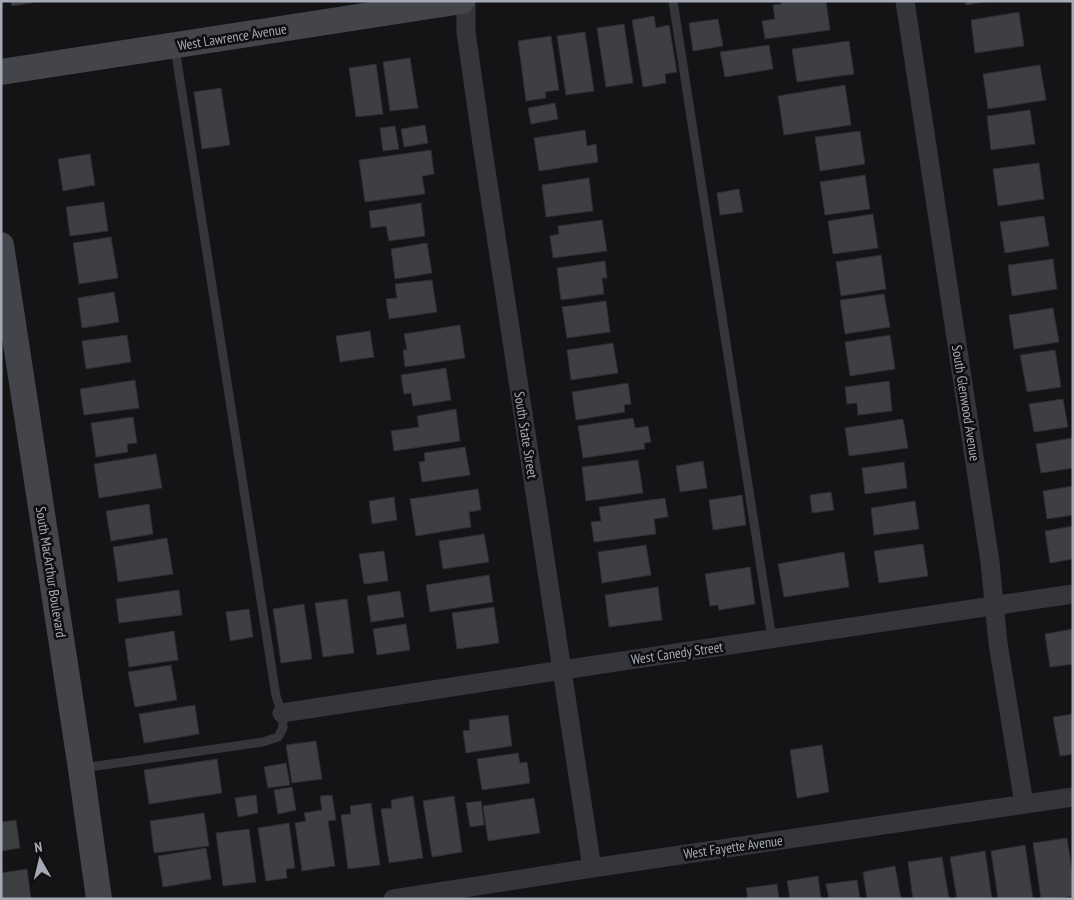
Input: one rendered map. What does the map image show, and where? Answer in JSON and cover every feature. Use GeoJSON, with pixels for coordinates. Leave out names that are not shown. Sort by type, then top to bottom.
{"type":"FeatureCollection","features":[{"type":"Feature","properties":{"kind":"main road","name":"West Lawrence Avenue"},"geometry":{"type":"LineString","coordinates":[[1,72],[462,1]]}},
{"type":"Feature","properties":{"kind":"main road","name":"South MacArthur Boulevard"},"geometry":{"type":"LineString","coordinates":[[1,245],[98,899]]}},
{"type":"Feature","properties":{"kind":"street","name":"South State Street"},"geometry":{"type":"LineString","coordinates":[[466,1],[466,32],[478,118],[592,868]]}},
{"type":"Feature","properties":{"kind":"street","name":"South Glenwood Avenue"},"geometry":{"type":"LineString","coordinates":[[905,1],[990,562],[998,643],[1024,804]]}},
{"type":"Feature","properties":{"kind":"street","name":"West Canedy Street"},"geometry":{"type":"LineString","coordinates":[[282,714],[1073,594]]}},
{"type":"Feature","properties":{"kind":"street","name":"West Fayette Avenue"},"geometry":{"type":"LineString","coordinates":[[393,899],[1073,797]]}},
{"type":"Feature","properties":{"kind":"lane"},"geometry":{"type":"LineString","coordinates":[[673,1],[772,639]]}},
{"type":"Feature","properties":{"kind":"lane"},"geometry":{"type":"LineString","coordinates":[[80,769],[263,742],[278,737],[283,728],[282,714],[276,696],[174,46]]}},
{"type":"Feature","properties":{"kind":"building"},"geometry":{"type":"Polygon","coordinates":[[[11,1],[42,1],[12,6],[11,1]]]}},
{"type":"Feature","properties":{"kind":"building"},"geometry":{"type":"Polygon","coordinates":[[[781,1],[826,1],[830,30],[765,39],[762,21],[775,19],[773,5],[782,4],[781,1]]]}},
{"type":"Feature","properties":{"kind":"building"},"geometry":{"type":"Polygon","coordinates":[[[965,1],[990,1],[966,5],[965,1]]]}},
{"type":"Feature","properties":{"kind":"building"},"geometry":{"type":"Polygon","coordinates":[[[1019,12],[1024,46],[975,53],[971,20],[1019,12]]]}},
{"type":"Feature","properties":{"kind":"building"},"geometry":{"type":"Polygon","coordinates":[[[654,16],[656,28],[669,25],[677,72],[665,74],[666,83],[643,87],[632,20],[654,16]]]}},
{"type":"Feature","properties":{"kind":"building"},"geometry":{"type":"Polygon","coordinates":[[[718,19],[723,46],[693,51],[689,23],[718,19]]]}},
{"type":"Feature","properties":{"kind":"building"},"geometry":{"type":"Polygon","coordinates":[[[624,24],[633,83],[606,87],[597,28],[624,24]]]}},
{"type":"Feature","properties":{"kind":"building"},"geometry":{"type":"Polygon","coordinates":[[[585,32],[594,91],[566,95],[557,36],[585,32]]]}},
{"type":"Feature","properties":{"kind":"building"},"geometry":{"type":"Polygon","coordinates":[[[551,36],[559,90],[545,92],[546,98],[526,101],[518,41],[551,36]]]}},
{"type":"Feature","properties":{"kind":"building"},"geometry":{"type":"Polygon","coordinates":[[[849,41],[854,74],[797,82],[792,49],[849,41]]]}},
{"type":"Feature","properties":{"kind":"building"},"geometry":{"type":"Polygon","coordinates":[[[769,45],[773,69],[725,77],[720,52],[769,45]]]}},
{"type":"Feature","properties":{"kind":"building"},"geometry":{"type":"Polygon","coordinates":[[[410,58],[418,108],[390,111],[383,62],[410,58]]]}},
{"type":"Feature","properties":{"kind":"building"},"geometry":{"type":"Polygon","coordinates":[[[376,64],[383,114],[356,117],[349,68],[376,64]]]}},
{"type":"Feature","properties":{"kind":"building"},"geometry":{"type":"Polygon","coordinates":[[[1040,65],[1046,100],[988,109],[983,74],[1040,65]]]}},
{"type":"Feature","properties":{"kind":"building"},"geometry":{"type":"Polygon","coordinates":[[[845,85],[851,125],[784,135],[778,96],[845,85]]]}},
{"type":"Feature","properties":{"kind":"building"},"geometry":{"type":"Polygon","coordinates":[[[221,88],[230,145],[202,149],[194,92],[221,88]]]}},
{"type":"Feature","properties":{"kind":"building"},"geometry":{"type":"Polygon","coordinates":[[[555,103],[558,119],[531,124],[528,108],[555,103]]]}},
{"type":"Feature","properties":{"kind":"building"},"geometry":{"type":"Polygon","coordinates":[[[1030,110],[1035,144],[991,150],[987,116],[1030,110]]]}},
{"type":"Feature","properties":{"kind":"building"},"geometry":{"type":"Polygon","coordinates":[[[425,125],[428,143],[404,147],[401,129],[425,125]]]}},
{"type":"Feature","properties":{"kind":"building"},"geometry":{"type":"Polygon","coordinates":[[[395,126],[399,149],[383,151],[380,128],[395,126]]]}},
{"type":"Feature","properties":{"kind":"building"},"geometry":{"type":"Polygon","coordinates":[[[585,130],[587,146],[596,144],[598,162],[539,171],[534,138],[585,130]]]}},
{"type":"Feature","properties":{"kind":"building"},"geometry":{"type":"Polygon","coordinates":[[[860,131],[865,164],[820,171],[815,137],[860,131]]]}},
{"type":"Feature","properties":{"kind":"building"},"geometry":{"type":"Polygon","coordinates":[[[431,150],[434,174],[422,176],[425,194],[365,202],[359,160],[431,150]]]}},
{"type":"Feature","properties":{"kind":"building"},"geometry":{"type":"Polygon","coordinates":[[[90,154],[95,185],[63,191],[58,159],[90,154]]]}},
{"type":"Feature","properties":{"kind":"building"},"geometry":{"type":"Polygon","coordinates":[[[1039,163],[1044,199],[998,206],[993,169],[1039,163]]]}},
{"type":"Feature","properties":{"kind":"building"},"geometry":{"type":"Polygon","coordinates":[[[865,175],[870,209],[825,215],[820,182],[865,175]]]}},
{"type":"Feature","properties":{"kind":"building"},"geometry":{"type":"Polygon","coordinates":[[[589,178],[593,211],[546,217],[542,185],[589,178]]]}},
{"type":"Feature","properties":{"kind":"building"},"geometry":{"type":"Polygon","coordinates":[[[739,189],[743,212],[720,215],[717,193],[739,189]]]}},
{"type":"Feature","properties":{"kind":"building"},"geometry":{"type":"Polygon","coordinates":[[[104,202],[108,231],[70,236],[66,207],[104,202]]]}},
{"type":"Feature","properties":{"kind":"building"},"geometry":{"type":"Polygon","coordinates":[[[421,203],[425,236],[389,241],[386,226],[371,228],[369,211],[421,203]]]}},
{"type":"Feature","properties":{"kind":"building"},"geometry":{"type":"Polygon","coordinates":[[[873,214],[878,248],[833,254],[828,221],[873,214]]]}},
{"type":"Feature","properties":{"kind":"building"},"geometry":{"type":"Polygon","coordinates":[[[1044,216],[1049,246],[1005,253],[1000,222],[1044,216]]]}},
{"type":"Feature","properties":{"kind":"building"},"geometry":{"type":"Polygon","coordinates":[[[602,220],[607,251],[553,258],[550,236],[559,234],[558,226],[602,220]]]}},
{"type":"Feature","properties":{"kind":"building"},"geometry":{"type":"Polygon","coordinates":[[[111,237],[118,278],[79,284],[73,243],[111,237]]]}},
{"type":"Feature","properties":{"kind":"building"},"geometry":{"type":"Polygon","coordinates":[[[427,243],[432,273],[395,279],[391,249],[427,243]]]}},
{"type":"Feature","properties":{"kind":"building"},"geometry":{"type":"Polygon","coordinates":[[[881,255],[886,289],[841,296],[836,262],[881,255]]]}},
{"type":"Feature","properties":{"kind":"building"},"geometry":{"type":"Polygon","coordinates":[[[1053,259],[1057,289],[1012,296],[1008,265],[1053,259]]]}},
{"type":"Feature","properties":{"kind":"building"},"geometry":{"type":"Polygon","coordinates":[[[605,261],[607,278],[602,278],[604,294],[561,300],[557,268],[605,261]]]}},
{"type":"Feature","properties":{"kind":"building"},"geometry":{"type":"Polygon","coordinates":[[[432,280],[437,312],[389,319],[386,299],[397,298],[395,284],[432,280]]]}},
{"type":"Feature","properties":{"kind":"building"},"geometry":{"type":"Polygon","coordinates":[[[114,292],[119,322],[82,328],[78,298],[114,292]]]}},
{"type":"Feature","properties":{"kind":"building"},"geometry":{"type":"Polygon","coordinates":[[[884,294],[890,327],[845,334],[840,300],[884,294]]]}},
{"type":"Feature","properties":{"kind":"building"},"geometry":{"type":"Polygon","coordinates":[[[606,301],[610,332],[567,338],[562,307],[606,301]]]}},
{"type":"Feature","properties":{"kind":"building"},"geometry":{"type":"Polygon","coordinates":[[[1053,308],[1059,342],[1014,349],[1009,315],[1053,308]]]}},
{"type":"Feature","properties":{"kind":"building"},"geometry":{"type":"Polygon","coordinates":[[[460,325],[465,358],[405,367],[403,350],[407,350],[404,334],[460,325]]]}},
{"type":"Feature","properties":{"kind":"building"},"geometry":{"type":"Polygon","coordinates":[[[370,331],[374,357],[340,362],[336,336],[370,331]]]}},
{"type":"Feature","properties":{"kind":"building"},"geometry":{"type":"Polygon","coordinates":[[[127,335],[131,362],[86,369],[82,341],[127,335]]]}},
{"type":"Feature","properties":{"kind":"building"},"geometry":{"type":"Polygon","coordinates":[[[890,335],[895,369],[850,376],[845,342],[890,335]]]}},
{"type":"Feature","properties":{"kind":"building"},"geometry":{"type":"Polygon","coordinates":[[[613,343],[618,373],[571,380],[567,350],[613,343]]]}},
{"type":"Feature","properties":{"kind":"building"},"geometry":{"type":"Polygon","coordinates":[[[1055,350],[1061,387],[1027,392],[1020,355],[1055,350]]]}},
{"type":"Feature","properties":{"kind":"building"},"geometry":{"type":"Polygon","coordinates":[[[446,368],[451,400],[413,406],[411,393],[404,394],[401,375],[446,368]]]}},
{"type":"Feature","properties":{"kind":"building"},"geometry":{"type":"Polygon","coordinates":[[[135,380],[139,408],[84,415],[80,389],[135,380]]]}},
{"type":"Feature","properties":{"kind":"building"},"geometry":{"type":"Polygon","coordinates":[[[889,381],[892,411],[858,415],[857,403],[847,404],[845,387],[889,381]]]}},
{"type":"Feature","properties":{"kind":"building"},"geometry":{"type":"Polygon","coordinates":[[[628,383],[631,404],[624,405],[625,412],[576,420],[572,392],[628,383]]]}},
{"type":"Feature","properties":{"kind":"building"},"geometry":{"type":"Polygon","coordinates":[[[1063,399],[1068,427],[1034,432],[1029,404],[1063,399]]]}},
{"type":"Feature","properties":{"kind":"building"},"geometry":{"type":"Polygon","coordinates":[[[456,409],[460,441],[394,451],[391,431],[419,427],[417,416],[456,409]]]}},
{"type":"Feature","properties":{"kind":"building"},"geometry":{"type":"Polygon","coordinates":[[[133,417],[137,443],[127,444],[128,452],[96,457],[91,423],[133,417]]]}},
{"type":"Feature","properties":{"kind":"building"},"geometry":{"type":"Polygon","coordinates":[[[633,418],[635,428],[648,426],[651,442],[644,443],[645,449],[583,458],[578,426],[633,418]]]}},
{"type":"Feature","properties":{"kind":"building"},"geometry":{"type":"Polygon","coordinates":[[[903,419],[908,448],[849,456],[845,428],[903,419]]]}},
{"type":"Feature","properties":{"kind":"building"},"geometry":{"type":"Polygon","coordinates":[[[1072,438],[1073,468],[1041,473],[1036,444],[1072,438]]]}},
{"type":"Feature","properties":{"kind":"building"},"geometry":{"type":"Polygon","coordinates":[[[465,447],[470,475],[422,482],[419,462],[425,461],[424,453],[465,447]]]}},
{"type":"Feature","properties":{"kind":"building"},"geometry":{"type":"Polygon","coordinates":[[[156,454],[162,488],[99,498],[94,464],[156,454]]]}},
{"type":"Feature","properties":{"kind":"building"},"geometry":{"type":"Polygon","coordinates":[[[638,460],[643,493],[586,501],[582,467],[638,460]]]}},
{"type":"Feature","properties":{"kind":"building"},"geometry":{"type":"Polygon","coordinates":[[[703,461],[707,488],[680,492],[676,466],[703,461]]]}},
{"type":"Feature","properties":{"kind":"building"},"geometry":{"type":"Polygon","coordinates":[[[904,462],[907,488],[865,494],[862,468],[904,462]]]}},
{"type":"Feature","properties":{"kind":"building"},"geometry":{"type":"Polygon","coordinates":[[[1073,486],[1073,515],[1047,519],[1043,491],[1073,486]]]}},
{"type":"Feature","properties":{"kind":"building"},"geometry":{"type":"Polygon","coordinates":[[[478,489],[481,510],[469,512],[471,527],[416,536],[410,499],[478,489]]]}},
{"type":"Feature","properties":{"kind":"building"},"geometry":{"type":"Polygon","coordinates":[[[831,492],[834,510],[812,513],[810,495],[831,492]]]}},
{"type":"Feature","properties":{"kind":"building"},"geometry":{"type":"Polygon","coordinates":[[[742,495],[746,525],[713,530],[709,500],[742,495]]]}},
{"type":"Feature","properties":{"kind":"building"},"geometry":{"type":"Polygon","coordinates":[[[394,497],[397,520],[372,524],[369,501],[394,497]]]}},
{"type":"Feature","properties":{"kind":"building"},"geometry":{"type":"Polygon","coordinates":[[[665,498],[668,517],[654,519],[656,534],[594,542],[591,522],[601,521],[599,507],[665,498]]]}},
{"type":"Feature","properties":{"kind":"building"},"geometry":{"type":"Polygon","coordinates":[[[915,501],[919,529],[874,535],[871,508],[915,501]]]}},
{"type":"Feature","properties":{"kind":"building"},"geometry":{"type":"Polygon","coordinates":[[[149,504],[153,534],[111,541],[106,511],[149,504]]]}},
{"type":"Feature","properties":{"kind":"building"},"geometry":{"type":"Polygon","coordinates":[[[1073,526],[1073,559],[1050,563],[1045,531],[1073,526]]]}},
{"type":"Feature","properties":{"kind":"building"},"geometry":{"type":"Polygon","coordinates":[[[484,534],[489,562],[443,569],[439,541],[484,534]]]}},
{"type":"Feature","properties":{"kind":"building"},"geometry":{"type":"Polygon","coordinates":[[[167,538],[173,574],[118,582],[113,547],[167,538]]]}},
{"type":"Feature","properties":{"kind":"building"},"geometry":{"type":"Polygon","coordinates":[[[923,544],[928,576],[879,583],[874,551],[923,544]]]}},
{"type":"Feature","properties":{"kind":"building"},"geometry":{"type":"Polygon","coordinates":[[[646,545],[651,575],[602,583],[598,552],[646,545]]]}},
{"type":"Feature","properties":{"kind":"building"},"geometry":{"type":"Polygon","coordinates":[[[384,551],[388,581],[364,584],[359,554],[384,551]]]}},
{"type":"Feature","properties":{"kind":"building"},"geometry":{"type":"Polygon","coordinates":[[[844,552],[849,587],[784,597],[778,564],[844,552]]]}},
{"type":"Feature","properties":{"kind":"building"},"geometry":{"type":"Polygon","coordinates":[[[750,567],[755,604],[719,610],[718,605],[710,606],[705,574],[750,567]]]}},
{"type":"Feature","properties":{"kind":"building"},"geometry":{"type":"Polygon","coordinates":[[[489,575],[493,602],[430,612],[426,585],[489,575]]]}},
{"type":"Feature","properties":{"kind":"building"},"geometry":{"type":"Polygon","coordinates":[[[658,587],[662,620],[609,627],[605,595],[658,587]]]}},
{"type":"Feature","properties":{"kind":"building"},"geometry":{"type":"Polygon","coordinates":[[[179,590],[182,615],[119,623],[116,599],[179,590]]]}},
{"type":"Feature","properties":{"kind":"building"},"geometry":{"type":"Polygon","coordinates":[[[400,591],[404,617],[371,622],[367,596],[400,591]]]}},
{"type":"Feature","properties":{"kind":"building"},"geometry":{"type":"Polygon","coordinates":[[[347,599],[354,653],[323,657],[315,603],[347,599]]]}},
{"type":"Feature","properties":{"kind":"building"},"geometry":{"type":"Polygon","coordinates":[[[304,604],[312,659],[281,663],[273,609],[304,604]]]}},
{"type":"Feature","properties":{"kind":"building"},"geometry":{"type":"Polygon","coordinates":[[[494,607],[499,643],[457,649],[452,613],[494,607]]]}},
{"type":"Feature","properties":{"kind":"building"},"geometry":{"type":"Polygon","coordinates":[[[249,609],[253,637],[230,641],[226,612],[249,609]]]}},
{"type":"Feature","properties":{"kind":"building"},"geometry":{"type":"Polygon","coordinates":[[[406,624],[410,650],[377,655],[373,629],[406,624]]]}},
{"type":"Feature","properties":{"kind":"building"},"geometry":{"type":"Polygon","coordinates":[[[1073,629],[1073,664],[1050,667],[1045,634],[1073,629]]]}},
{"type":"Feature","properties":{"kind":"building"},"geometry":{"type":"Polygon","coordinates":[[[174,631],[178,660],[129,667],[125,639],[174,631]]]}},
{"type":"Feature","properties":{"kind":"building"},"geometry":{"type":"Polygon","coordinates":[[[171,665],[177,700],[135,707],[128,672],[171,665]]]}},
{"type":"Feature","properties":{"kind":"building"},"geometry":{"type":"Polygon","coordinates":[[[195,705],[199,734],[144,743],[139,714],[195,705]]]}},
{"type":"Feature","properties":{"kind":"building"},"geometry":{"type":"Polygon","coordinates":[[[1073,714],[1073,754],[1060,756],[1053,717],[1073,714]]]}},
{"type":"Feature","properties":{"kind":"building"},"geometry":{"type":"Polygon","coordinates":[[[508,715],[512,746],[466,753],[463,731],[470,730],[469,720],[508,715]]]}},
{"type":"Feature","properties":{"kind":"building"},"geometry":{"type":"Polygon","coordinates":[[[316,741],[322,779],[292,783],[286,745],[316,741]]]}},
{"type":"Feature","properties":{"kind":"building"},"geometry":{"type":"Polygon","coordinates":[[[822,745],[829,792],[797,798],[790,750],[822,745]]]}},
{"type":"Feature","properties":{"kind":"building"},"geometry":{"type":"Polygon","coordinates":[[[518,753],[520,763],[527,762],[530,783],[482,790],[477,759],[518,753]]]}},
{"type":"Feature","properties":{"kind":"building"},"geometry":{"type":"Polygon","coordinates":[[[217,759],[222,793],[149,804],[144,770],[217,759]]]}},
{"type":"Feature","properties":{"kind":"building"},"geometry":{"type":"Polygon","coordinates":[[[286,763],[290,785],[268,788],[264,767],[286,763]]]}},
{"type":"Feature","properties":{"kind":"building"},"geometry":{"type":"Polygon","coordinates":[[[292,787],[296,810],[278,814],[274,790],[292,787]]]}},
{"type":"Feature","properties":{"kind":"building"},"geometry":{"type":"Polygon","coordinates":[[[256,795],[258,813],[238,817],[235,798],[256,795]]]}},
{"type":"Feature","properties":{"kind":"building"},"geometry":{"type":"Polygon","coordinates":[[[332,795],[336,820],[328,821],[335,866],[302,871],[295,823],[306,821],[304,813],[322,810],[320,796],[332,795]]]}},
{"type":"Feature","properties":{"kind":"building"},"geometry":{"type":"Polygon","coordinates":[[[413,796],[423,858],[389,863],[381,809],[392,808],[391,800],[413,796]]]}},
{"type":"Feature","properties":{"kind":"building"},"geometry":{"type":"Polygon","coordinates":[[[454,796],[462,852],[432,857],[423,801],[454,796]]]}},
{"type":"Feature","properties":{"kind":"building"},"geometry":{"type":"Polygon","coordinates":[[[534,798],[540,833],[488,841],[483,806],[534,798]]]}},
{"type":"Feature","properties":{"kind":"building"},"geometry":{"type":"Polygon","coordinates":[[[481,801],[484,825],[470,827],[466,803],[481,801]]]}},
{"type":"Feature","properties":{"kind":"building"},"geometry":{"type":"Polygon","coordinates":[[[371,803],[380,865],[348,869],[341,815],[351,814],[350,806],[371,803]]]}},
{"type":"Feature","properties":{"kind":"building"},"geometry":{"type":"Polygon","coordinates":[[[204,813],[209,846],[154,853],[150,821],[204,813]]]}},
{"type":"Feature","properties":{"kind":"building"},"geometry":{"type":"Polygon","coordinates":[[[16,820],[20,848],[1,851],[1,822],[16,820]]]}},
{"type":"Feature","properties":{"kind":"building"},"geometry":{"type":"Polygon","coordinates":[[[289,823],[295,868],[286,869],[287,878],[266,881],[258,828],[289,823]]]}},
{"type":"Feature","properties":{"kind":"building"},"geometry":{"type":"Polygon","coordinates":[[[249,829],[256,882],[223,886],[216,833],[249,829]]]}},
{"type":"Feature","properties":{"kind":"building"},"geometry":{"type":"Polygon","coordinates":[[[1067,838],[1073,878],[1073,896],[1041,899],[1033,843],[1067,838]]]}},
{"type":"Feature","properties":{"kind":"building"},"geometry":{"type":"Polygon","coordinates":[[[1025,845],[1033,899],[998,899],[991,851],[1025,845]]]}},
{"type":"Feature","properties":{"kind":"building"},"geometry":{"type":"Polygon","coordinates":[[[206,848],[211,879],[163,887],[158,856],[206,848]]]}},
{"type":"Feature","properties":{"kind":"building"},"geometry":{"type":"Polygon","coordinates":[[[985,851],[992,899],[957,899],[950,857],[985,851]]]}},
{"type":"Feature","properties":{"kind":"building"},"geometry":{"type":"Polygon","coordinates":[[[942,857],[949,899],[913,899],[908,862],[942,857]]]}},
{"type":"Feature","properties":{"kind":"building"},"geometry":{"type":"Polygon","coordinates":[[[895,866],[901,899],[867,899],[863,872],[895,866]]]}},
{"type":"Feature","properties":{"kind":"building"},"geometry":{"type":"Polygon","coordinates":[[[27,869],[31,899],[1,899],[1,873],[27,869]]]}},
{"type":"Feature","properties":{"kind":"building"},"geometry":{"type":"Polygon","coordinates":[[[818,876],[821,899],[790,899],[787,881],[818,876]]]}},
{"type":"Feature","properties":{"kind":"building"},"geometry":{"type":"Polygon","coordinates":[[[857,880],[860,899],[829,899],[826,884],[857,880]]]}},
{"type":"Feature","properties":{"kind":"building"},"geometry":{"type":"Polygon","coordinates":[[[777,884],[779,899],[748,899],[746,888],[777,884]]]}}]}
